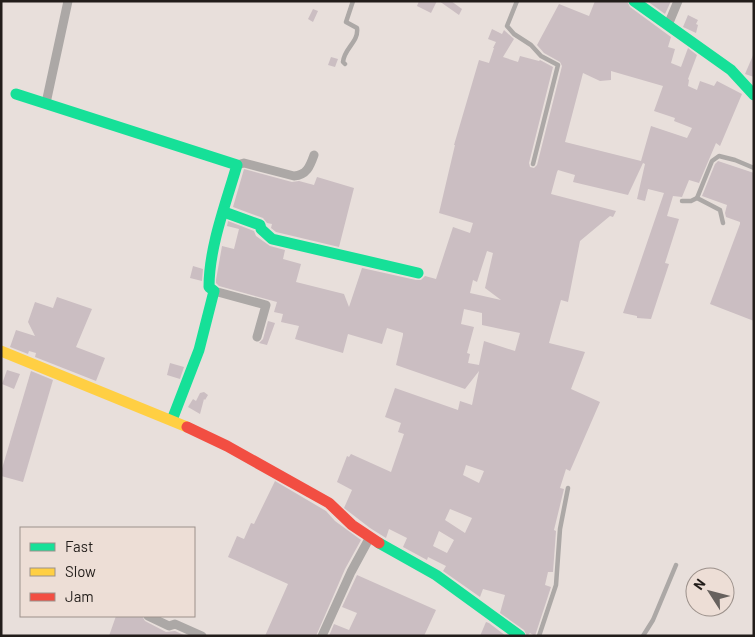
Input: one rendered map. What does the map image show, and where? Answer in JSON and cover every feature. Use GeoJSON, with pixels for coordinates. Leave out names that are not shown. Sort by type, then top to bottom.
{"type":"FeatureCollection","features":[{"type":"Feature","properties":{"kind":"street"},"geometry":{"type":"LineString","coordinates":[[46,103],[68,1]]}},
{"type":"Feature","properties":{"kind":"street"},"geometry":{"type":"LineString","coordinates":[[634,1],[731,70],[754,95]]}},
{"type":"Feature","properties":{"kind":"street"},"geometry":{"type":"LineString","coordinates":[[668,25],[678,1]]}},
{"type":"Feature","properties":{"kind":"street"},"geometry":{"type":"LineString","coordinates":[[16,94],[237,165],[244,163],[300,176],[310,167],[314,155]]}},
{"type":"Feature","properties":{"kind":"street"},"geometry":{"type":"LineString","coordinates":[[237,165],[217,234],[209,287],[214,291],[266,305],[257,337]]}},
{"type":"Feature","properties":{"kind":"street"},"geometry":{"type":"LineString","coordinates":[[224,212],[260,225],[272,239],[418,273]]}},
{"type":"Feature","properties":{"kind":"street"},"geometry":{"type":"LineString","coordinates":[[172,420],[199,350],[214,291]]}},
{"type":"Feature","properties":{"kind":"street"},"geometry":{"type":"LineString","coordinates":[[1,351],[172,420],[228,446],[329,503],[340,516],[370,537],[436,575],[520,636]]}},
{"type":"Feature","properties":{"kind":"street"},"geometry":{"type":"LineString","coordinates":[[322,636],[350,572],[370,537]]}},
{"type":"Feature","properties":{"kind":"street"},"geometry":{"type":"LineString","coordinates":[[150,617],[169,626],[175,624],[202,636]]}},
{"type":"Feature","properties":{"kind":"lane"},"geometry":{"type":"LineString","coordinates":[[345,64],[343,62],[344,57],[347,50],[356,41],[358,30],[358,28],[346,22],[353,1]]}},
{"type":"Feature","properties":{"kind":"lane"},"geometry":{"type":"LineString","coordinates":[[517,1],[507,26],[514,34],[531,45],[541,56],[558,65],[533,164]]}},
{"type":"Feature","properties":{"kind":"lane"},"geometry":{"type":"LineString","coordinates":[[682,201],[691,201],[697,198],[712,161],[719,156],[754,168]]}},
{"type":"Feature","properties":{"kind":"lane"},"geometry":{"type":"LineString","coordinates":[[697,198],[720,210],[723,223]]}},
{"type":"Feature","properties":{"kind":"lane"},"geometry":{"type":"LineString","coordinates":[[539,636],[556,585],[560,529],[568,488]]}},
{"type":"Feature","properties":{"kind":"lane"},"geometry":{"type":"LineString","coordinates":[[643,636],[653,620],[676,565]]}},
{"type":"Feature","properties":{"kind":"building"},"geometry":{"type":"Polygon","coordinates":[[[419,1],[437,1],[431,13],[417,6],[419,1]]]}},
{"type":"Feature","properties":{"kind":"building"},"geometry":{"type":"Polygon","coordinates":[[[439,1],[451,1],[462,9],[459,15],[439,1]]]}},
{"type":"Feature","properties":{"kind":"building"},"geometry":{"type":"Polygon","coordinates":[[[595,1],[627,1],[630,7],[671,37],[668,47],[675,49],[671,63],[681,67],[688,48],[697,55],[688,79],[688,86],[697,90],[700,81],[714,86],[717,81],[742,94],[720,146],[716,143],[699,183],[689,180],[682,197],[673,196],[667,216],[679,219],[665,263],[669,264],[651,319],[637,318],[637,316],[623,313],[664,193],[648,189],[645,201],[637,199],[645,164],[643,163],[628,195],[573,182],[575,175],[558,170],[557,172],[551,194],[616,211],[613,217],[610,216],[580,241],[568,302],[561,300],[549,343],[585,352],[571,389],[600,402],[570,471],[566,469],[560,488],[564,489],[554,530],[556,531],[553,572],[548,572],[545,585],[551,587],[535,636],[530,633],[527,636],[524,630],[500,613],[505,595],[483,589],[480,597],[443,571],[446,566],[428,557],[427,560],[403,547],[407,538],[389,529],[386,538],[370,528],[344,508],[352,490],[337,482],[347,456],[349,457],[351,454],[391,472],[404,434],[398,432],[401,423],[385,417],[395,388],[458,410],[460,401],[472,405],[479,371],[465,389],[396,365],[403,333],[387,328],[382,344],[348,334],[343,353],[295,339],[299,326],[281,322],[283,314],[274,312],[277,302],[219,286],[216,280],[222,246],[234,249],[239,229],[227,226],[228,221],[254,231],[256,236],[270,246],[285,250],[283,259],[301,264],[296,282],[344,294],[349,307],[362,268],[416,280],[421,280],[425,276],[436,279],[453,227],[470,233],[473,223],[439,213],[454,145],[479,60],[489,63],[496,42],[488,39],[492,29],[502,34],[504,30],[514,39],[503,57],[518,62],[520,56],[540,60],[553,67],[529,163],[530,167],[534,168],[537,165],[562,66],[560,62],[544,53],[537,45],[559,4],[589,16],[595,1]],[[611,71],[611,80],[600,81],[583,73],[565,142],[641,161],[651,126],[687,138],[692,128],[674,121],[675,118],[654,111],[663,86],[611,71]],[[487,251],[477,282],[473,280],[470,293],[501,300],[485,288],[493,253],[487,251]],[[464,309],[461,324],[474,327],[467,353],[470,354],[468,363],[479,365],[484,341],[515,351],[520,333],[482,325],[482,313],[464,309]],[[466,465],[463,475],[479,483],[484,471],[466,465]],[[450,509],[445,520],[465,533],[472,518],[450,509]],[[439,531],[433,546],[447,553],[454,540],[439,531]]]}},
{"type":"Feature","properties":{"kind":"building"},"geometry":{"type":"Polygon","coordinates":[[[647,1],[671,1],[665,14],[647,1]]]}},
{"type":"Feature","properties":{"kind":"building"},"geometry":{"type":"Polygon","coordinates":[[[313,9],[318,11],[313,22],[308,19],[313,9]]]}},
{"type":"Feature","properties":{"kind":"building"},"geometry":{"type":"Polygon","coordinates":[[[688,15],[698,20],[696,33],[683,27],[688,15]]]}},
{"type":"Feature","properties":{"kind":"building"},"geometry":{"type":"Polygon","coordinates":[[[754,53],[754,77],[745,74],[754,53]]]}},
{"type":"Feature","properties":{"kind":"building"},"geometry":{"type":"Polygon","coordinates":[[[331,57],[338,59],[335,67],[328,65],[331,57]]]}},
{"type":"Feature","properties":{"kind":"building"},"geometry":{"type":"Polygon","coordinates":[[[718,161],[754,173],[754,321],[710,304],[740,224],[740,222],[726,217],[727,205],[702,196],[718,161]]]}},
{"type":"Feature","properties":{"kind":"building"},"geometry":{"type":"Polygon","coordinates":[[[244,169],[292,182],[299,181],[314,185],[317,177],[354,188],[339,247],[276,232],[271,228],[272,224],[267,223],[263,218],[233,207],[244,169]]]}},
{"type":"Feature","properties":{"kind":"building"},"geometry":{"type":"Polygon","coordinates":[[[193,266],[203,269],[202,281],[190,278],[193,266]]]}},
{"type":"Feature","properties":{"kind":"building"},"geometry":{"type":"Polygon","coordinates":[[[57,297],[92,309],[76,347],[105,358],[96,381],[35,357],[36,353],[29,351],[28,354],[10,347],[16,330],[35,336],[28,322],[35,302],[53,308],[57,297]]]}},
{"type":"Feature","properties":{"kind":"building"},"geometry":{"type":"Polygon","coordinates":[[[268,321],[275,323],[267,345],[259,343],[263,339],[268,321]]]}},
{"type":"Feature","properties":{"kind":"building"},"geometry":{"type":"Polygon","coordinates":[[[170,363],[184,367],[180,379],[167,375],[170,363]]]}},
{"type":"Feature","properties":{"kind":"building"},"geometry":{"type":"Polygon","coordinates":[[[7,370],[20,374],[14,389],[2,384],[7,370]]]}},
{"type":"Feature","properties":{"kind":"building"},"geometry":{"type":"Polygon","coordinates":[[[31,371],[53,380],[23,482],[1,476],[1,472],[31,371]]]}},
{"type":"Feature","properties":{"kind":"building"},"geometry":{"type":"Polygon","coordinates":[[[204,392],[208,395],[204,399],[200,414],[188,407],[193,399],[196,401],[200,393],[204,392]]]}},
{"type":"Feature","properties":{"kind":"building"},"geometry":{"type":"Polygon","coordinates":[[[275,481],[326,511],[335,521],[361,540],[345,569],[316,636],[265,636],[288,584],[228,557],[237,536],[244,539],[251,523],[254,524],[275,481]]]}},
{"type":"Feature","properties":{"kind":"building"},"geometry":{"type":"Polygon","coordinates":[[[357,575],[436,610],[424,636],[329,636],[334,624],[349,630],[357,613],[342,607],[357,575]]]}},
{"type":"Feature","properties":{"kind":"building"},"geometry":{"type":"Polygon","coordinates":[[[116,617],[143,617],[145,621],[166,632],[175,631],[186,636],[109,636],[116,617]]]}},
{"type":"Feature","properties":{"kind":"building"},"geometry":{"type":"Polygon","coordinates":[[[486,622],[489,623],[506,636],[480,636],[486,622]]]}},
{"type":"Feature","properties":{"kind":"traffic: fast"},"geometry":{"type":"LineString","coordinates":[[634,1],[731,70],[754,95]]}},
{"type":"Feature","properties":{"kind":"traffic: fast"},"geometry":{"type":"LineString","coordinates":[[16,94],[237,165],[215,241],[209,287],[214,291],[199,350],[172,420]]}},
{"type":"Feature","properties":{"kind":"traffic: fast"},"geometry":{"type":"LineString","coordinates":[[224,212],[260,225],[261,229],[272,239],[418,273]]}},
{"type":"Feature","properties":{"kind":"traffic: fast"},"geometry":{"type":"LineString","coordinates":[[379,543],[436,575],[520,636]]}},
{"type":"Feature","properties":{"kind":"traffic: slow"},"geometry":{"type":"LineString","coordinates":[[1,351],[187,427]]}},
{"type":"Feature","properties":{"kind":"traffic: jam"},"geometry":{"type":"LineString","coordinates":[[187,427],[227,446],[329,503],[352,525],[379,543]]}}]}
